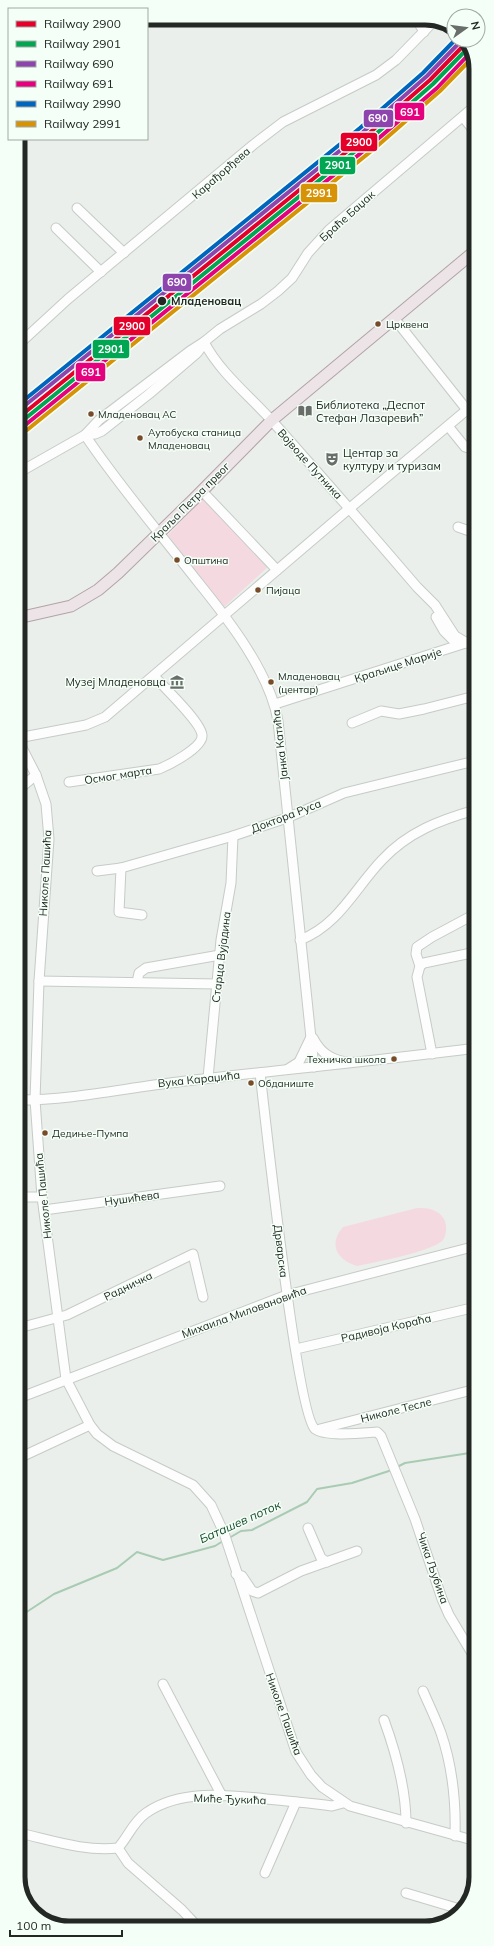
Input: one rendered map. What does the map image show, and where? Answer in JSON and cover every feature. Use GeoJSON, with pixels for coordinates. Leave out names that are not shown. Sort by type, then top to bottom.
{"type":"FeatureCollection","features":[{"type":"Feature","properties":{"kind":"main road","name":"Краља Петра првог"},"geometry":{"type":"LineString","coordinates":[[25,616],[68,607],[87,598],[118,573],[272,420],[469,255]]}},
{"type":"Feature","properties":{"kind":"street"},"geometry":{"type":"LineString","coordinates":[[420,25],[424,32]]}},
{"type":"Feature","properties":{"kind":"street","name":"Карађорђева"},"geometry":{"type":"LineString","coordinates":[[25,339],[101,272],[283,122],[376,76],[396,60],[430,25]]}},
{"type":"Feature","properties":{"kind":"street","name":"Браће Баџак"},"geometry":{"type":"LineString","coordinates":[[25,469],[85,435],[99,420],[190,351],[220,329],[278,292],[292,278],[317,243],[333,226],[469,112]]}},
{"type":"Feature","properties":{"kind":"street"},"geometry":{"type":"LineString","coordinates":[[463,117],[469,124]]}},
{"type":"Feature","properties":{"kind":"street"},"geometry":{"type":"LineString","coordinates":[[77,208],[124,253]]}},
{"type":"Feature","properties":{"kind":"street"},"geometry":{"type":"LineString","coordinates":[[56,228],[101,272]]}},
{"type":"Feature","properties":{"kind":"street"},"geometry":{"type":"LineString","coordinates":[[25,738],[86,725],[99,720],[154,676],[349,508],[468,410],[394,318]]}},
{"type":"Feature","properties":{"kind":"street","name":"Војводе Путника"},"geometry":{"type":"LineString","coordinates":[[204,342],[215,360],[272,420],[417,586],[436,605],[455,636],[468,643]]}},
{"type":"Feature","properties":{"kind":"street"},"geometry":{"type":"LineString","coordinates":[[448,426],[465,447],[469,448]]}},
{"type":"Feature","properties":{"kind":"street","name":"Јанка Катића"},"geometry":{"type":"LineString","coordinates":[[85,435],[124,490],[160,532],[224,615],[249,654],[274,704],[278,720],[314,1067]]}},
{"type":"Feature","properties":{"kind":"street"},"geometry":{"type":"LineString","coordinates":[[202,490],[277,570]]}},
{"type":"Feature","properties":{"kind":"street"},"geometry":{"type":"LineString","coordinates":[[458,527],[469,531]]}},
{"type":"Feature","properties":{"kind":"street","name":"Војводе Путника"},"geometry":{"type":"LineString","coordinates":[[417,586],[444,631],[455,642],[468,643]]}},
{"type":"Feature","properties":{"kind":"street"},"geometry":{"type":"LineString","coordinates":[[439,652],[444,642],[444,631]]}},
{"type":"Feature","properties":{"kind":"street","name":"Краљице Марије"},"geometry":{"type":"LineString","coordinates":[[274,704],[468,643]]}},
{"type":"Feature","properties":{"kind":"street","name":"Осмог марта"},"geometry":{"type":"LineString","coordinates":[[69,782],[159,769],[173,763],[185,755],[200,741],[202,735],[200,729],[186,710],[154,676]]}},
{"type":"Feature","properties":{"kind":"street"},"geometry":{"type":"LineString","coordinates":[[352,723],[381,711],[389,713],[405,713],[469,697]]}},
{"type":"Feature","properties":{"kind":"street","name":"Николе Пашића"},"geometry":{"type":"LineString","coordinates":[[25,753],[36,775],[46,804],[48,839],[39,981],[35,1100],[42,1196],[66,1379],[90,1425],[97,1434],[113,1446],[193,1485],[211,1505],[224,1533],[236,1574],[296,1752],[311,1775],[322,1787],[343,1803],[406,1823],[469,1839]]}},
{"type":"Feature","properties":{"kind":"street","name":"Доктора Руса"},"geometry":{"type":"LineString","coordinates":[[97,871],[121,868],[234,836],[287,818],[344,793],[469,762]]}},
{"type":"Feature","properties":{"kind":"street"},"geometry":{"type":"LineString","coordinates":[[25,784],[36,775]]}},
{"type":"Feature","properties":{"kind":"street"},"geometry":{"type":"LineString","coordinates":[[300,940],[317,932],[338,916],[382,860],[403,841],[432,824],[469,812]]}},
{"type":"Feature","properties":{"kind":"street","name":"Старца Вујадина"},"geometry":{"type":"LineString","coordinates":[[208,1078],[209,1048],[218,984],[221,940],[231,883],[234,836]]}},
{"type":"Feature","properties":{"kind":"street"},"geometry":{"type":"LineString","coordinates":[[121,868],[119,912],[142,915]]}},
{"type":"Feature","properties":{"kind":"street"},"geometry":{"type":"LineString","coordinates":[[432,1054],[417,977],[420,966],[416,954],[417,947],[432,937],[469,918]]}},
{"type":"Feature","properties":{"kind":"street"},"geometry":{"type":"LineString","coordinates":[[420,966],[424,963],[469,953]]}},
{"type":"Feature","properties":{"kind":"street"},"geometry":{"type":"LineString","coordinates":[[137,982],[139,973],[146,968],[220,955]]}},
{"type":"Feature","properties":{"kind":"street"},"geometry":{"type":"LineString","coordinates":[[39,981],[218,984]]}},
{"type":"Feature","properties":{"kind":"street"},"geometry":{"type":"LineString","coordinates":[[311,1035],[322,1052],[330,1058],[355,1063]]}},
{"type":"Feature","properties":{"kind":"street"},"geometry":{"type":"LineString","coordinates":[[286,1070],[299,1062],[311,1035]]}},
{"type":"Feature","properties":{"kind":"street","name":"Вука Караџића"},"geometry":{"type":"LineString","coordinates":[[25,1100],[469,1049]]}},
{"type":"Feature","properties":{"kind":"street","name":"Дрварска"},"geometry":{"type":"LineString","coordinates":[[260,1073],[287,1295],[306,1405],[312,1425],[317,1430]]}},
{"type":"Feature","properties":{"kind":"street","name":"Нушићева"},"geometry":{"type":"LineString","coordinates":[[44,1210],[220,1186]]}},
{"type":"Feature","properties":{"kind":"street"},"geometry":{"type":"LineString","coordinates":[[25,1197],[42,1196]]}},
{"type":"Feature","properties":{"kind":"street","name":"Михаила Миловановића"},"geometry":{"type":"LineString","coordinates":[[25,1396],[287,1295],[469,1248]]}},
{"type":"Feature","properties":{"kind":"street","name":"Радничка"},"geometry":{"type":"LineString","coordinates":[[25,1325],[67,1315],[194,1254],[203,1297]]}},
{"type":"Feature","properties":{"kind":"street","name":"Радивоја Кораћа"},"geometry":{"type":"LineString","coordinates":[[296,1349],[469,1309]]}},
{"type":"Feature","properties":{"kind":"street","name":"Николе Тесле"},"geometry":{"type":"LineString","coordinates":[[317,1430],[469,1392]]}},
{"type":"Feature","properties":{"kind":"street"},"geometry":{"type":"LineString","coordinates":[[25,1455],[90,1425]]}},
{"type":"Feature","properties":{"kind":"street","name":"Чика Љубина"},"geometry":{"type":"LineString","coordinates":[[317,1430],[322,1432],[353,1434],[377,1432],[381,1436],[415,1519],[442,1599],[449,1615],[469,1648]]}},
{"type":"Feature","properties":{"kind":"street"},"geometry":{"type":"LineString","coordinates":[[308,1528],[321,1558],[327,1562]]}},
{"type":"Feature","properties":{"kind":"street"},"geometry":{"type":"LineString","coordinates":[[236,1574],[242,1576],[252,1591],[258,1593],[289,1577],[357,1552]]}},
{"type":"Feature","properties":{"kind":"street"},"geometry":{"type":"LineString","coordinates":[[163,1684],[222,1796]]}},
{"type":"Feature","properties":{"kind":"street"},"geometry":{"type":"LineString","coordinates":[[423,1691],[438,1724],[446,1753],[452,1787],[455,1836]]}},
{"type":"Feature","properties":{"kind":"street"},"geometry":{"type":"LineString","coordinates":[[384,1720],[397,1757],[404,1796],[406,1823]]}},
{"type":"Feature","properties":{"kind":"street"},"geometry":{"type":"LineString","coordinates":[[311,1803],[322,1787]]}},
{"type":"Feature","properties":{"kind":"street","name":"Миће Ђукића"},"geometry":{"type":"LineString","coordinates":[[118,1848],[138,1820],[152,1809],[169,1801],[191,1797],[222,1796],[332,1806],[343,1803]]}},
{"type":"Feature","properties":{"kind":"street"},"geometry":{"type":"LineString","coordinates":[[265,1873],[296,1802]]}},
{"type":"Feature","properties":{"kind":"street"},"geometry":{"type":"LineString","coordinates":[[25,1834],[92,1849],[118,1848],[128,1863],[182,1910],[192,1921]]}},
{"type":"Feature","properties":{"kind":"street"},"geometry":{"type":"LineString","coordinates":[[406,1893],[456,1908]]}},
{"type":"Feature","properties":{"kind":"shaded area"},"geometry":{"type":"Polygon","coordinates":[[[206,496],[269,566],[224,607],[168,535],[206,496]]]}},
{"type":"Feature","properties":{"kind":"shaded area"},"geometry":{"type":"Polygon","coordinates":[[[467,1092],[469,1092],[469,1110],[467,1092]]]}},
{"type":"Feature","properties":{"kind":"shaded area"},"geometry":{"type":"Polygon","coordinates":[[[417,1208],[425,1208],[436,1211],[442,1216],[446,1227],[443,1240],[427,1249],[357,1266],[344,1260],[337,1251],[336,1239],[338,1233],[343,1227],[417,1208]]]}},
{"type":"Feature","properties":{"kind":"waterway","name":"Баташев поток"},"geometry":{"type":"LineString","coordinates":[[397,1467],[405,1463],[469,1453]]}},
{"type":"Feature","properties":{"kind":"waterway","name":"Баташев поток"},"geometry":{"type":"LineString","coordinates":[[229,1538],[241,1531],[252,1530],[307,1502],[317,1489],[352,1483],[392,1470]]}},
{"type":"Feature","properties":{"kind":"waterway","name":"Баташев поток"},"geometry":{"type":"LineString","coordinates":[[25,1613],[54,1594],[117,1568],[137,1552],[163,1560],[215,1546],[223,1541]]}},
{"type":"Feature","properties":{"kind":"railway"},"geometry":{"type":"LineString","coordinates":[[25,397],[248,216]]}},
{"type":"Feature","properties":{"kind":"rail line","name":"2990"},"geometry":{"type":"LineString","coordinates":[[25,399],[360,128],[423,73],[447,48]]}},
{"type":"Feature","properties":{"kind":"rail line","name":"690"},"geometry":{"type":"LineString","coordinates":[[25,405],[363,132],[427,76],[454,48]]}},
{"type":"Feature","properties":{"kind":"rail line","name":"2900"},"geometry":{"type":"LineString","coordinates":[[25,412],[366,136],[430,80],[461,48]]}},
{"type":"Feature","properties":{"kind":"rail line","name":"2901"},"geometry":{"type":"LineString","coordinates":[[25,419],[369,140],[433,84],[465,51]]}},
{"type":"Feature","properties":{"kind":"rail line","name":"691"},"geometry":{"type":"LineString","coordinates":[[25,425],[372,144],[437,88],[467,56]]}},
{"type":"Feature","properties":{"kind":"rail line","name":"2991"},"geometry":{"type":"LineString","coordinates":[[27,430],[375,148],[440,91],[468,62]]}},
{"type":"Feature","properties":{"kind":"place","name":"Младеновац"},"geometry":{"type":"Point","coordinates":[162,301]}},
{"type":"Feature","properties":{"kind":"place","name":"Црквена"},"geometry":{"type":"Point","coordinates":[378,324]}},
{"type":"Feature","properties":{"kind":"place","name":"Библиотека „Деспот Стефан Лазаревић”"},"geometry":{"type":"Point","coordinates":[305,411]}},
{"type":"Feature","properties":{"kind":"place","name":"Младеновац АС"},"geometry":{"type":"Point","coordinates":[91,414]}},
{"type":"Feature","properties":{"kind":"place","name":"Аутобуска станица Младеновац"},"geometry":{"type":"Point","coordinates":[140,438]}},
{"type":"Feature","properties":{"kind":"place","name":"Центар за културу и туризам"},"geometry":{"type":"Point","coordinates":[332,459]}},
{"type":"Feature","properties":{"kind":"place","name":"Општина"},"geometry":{"type":"Point","coordinates":[177,560]}},
{"type":"Feature","properties":{"kind":"place","name":"Пијаца"},"geometry":{"type":"Point","coordinates":[258,590]}},
{"type":"Feature","properties":{"kind":"place","name":"Музеј Младеновца"},"geometry":{"type":"Point","coordinates":[177,682]}},
{"type":"Feature","properties":{"kind":"place","name":"Младеновац (центар)"},"geometry":{"type":"Point","coordinates":[271,682]}},
{"type":"Feature","properties":{"kind":"place","name":"Техничка школа"},"geometry":{"type":"Point","coordinates":[394,1059]}},
{"type":"Feature","properties":{"kind":"place","name":"Обданиште"},"geometry":{"type":"Point","coordinates":[251,1083]}},
{"type":"Feature","properties":{"kind":"place","name":"Дедиње-Пумпа"},"geometry":{"type":"Point","coordinates":[45,1133]}}]}
